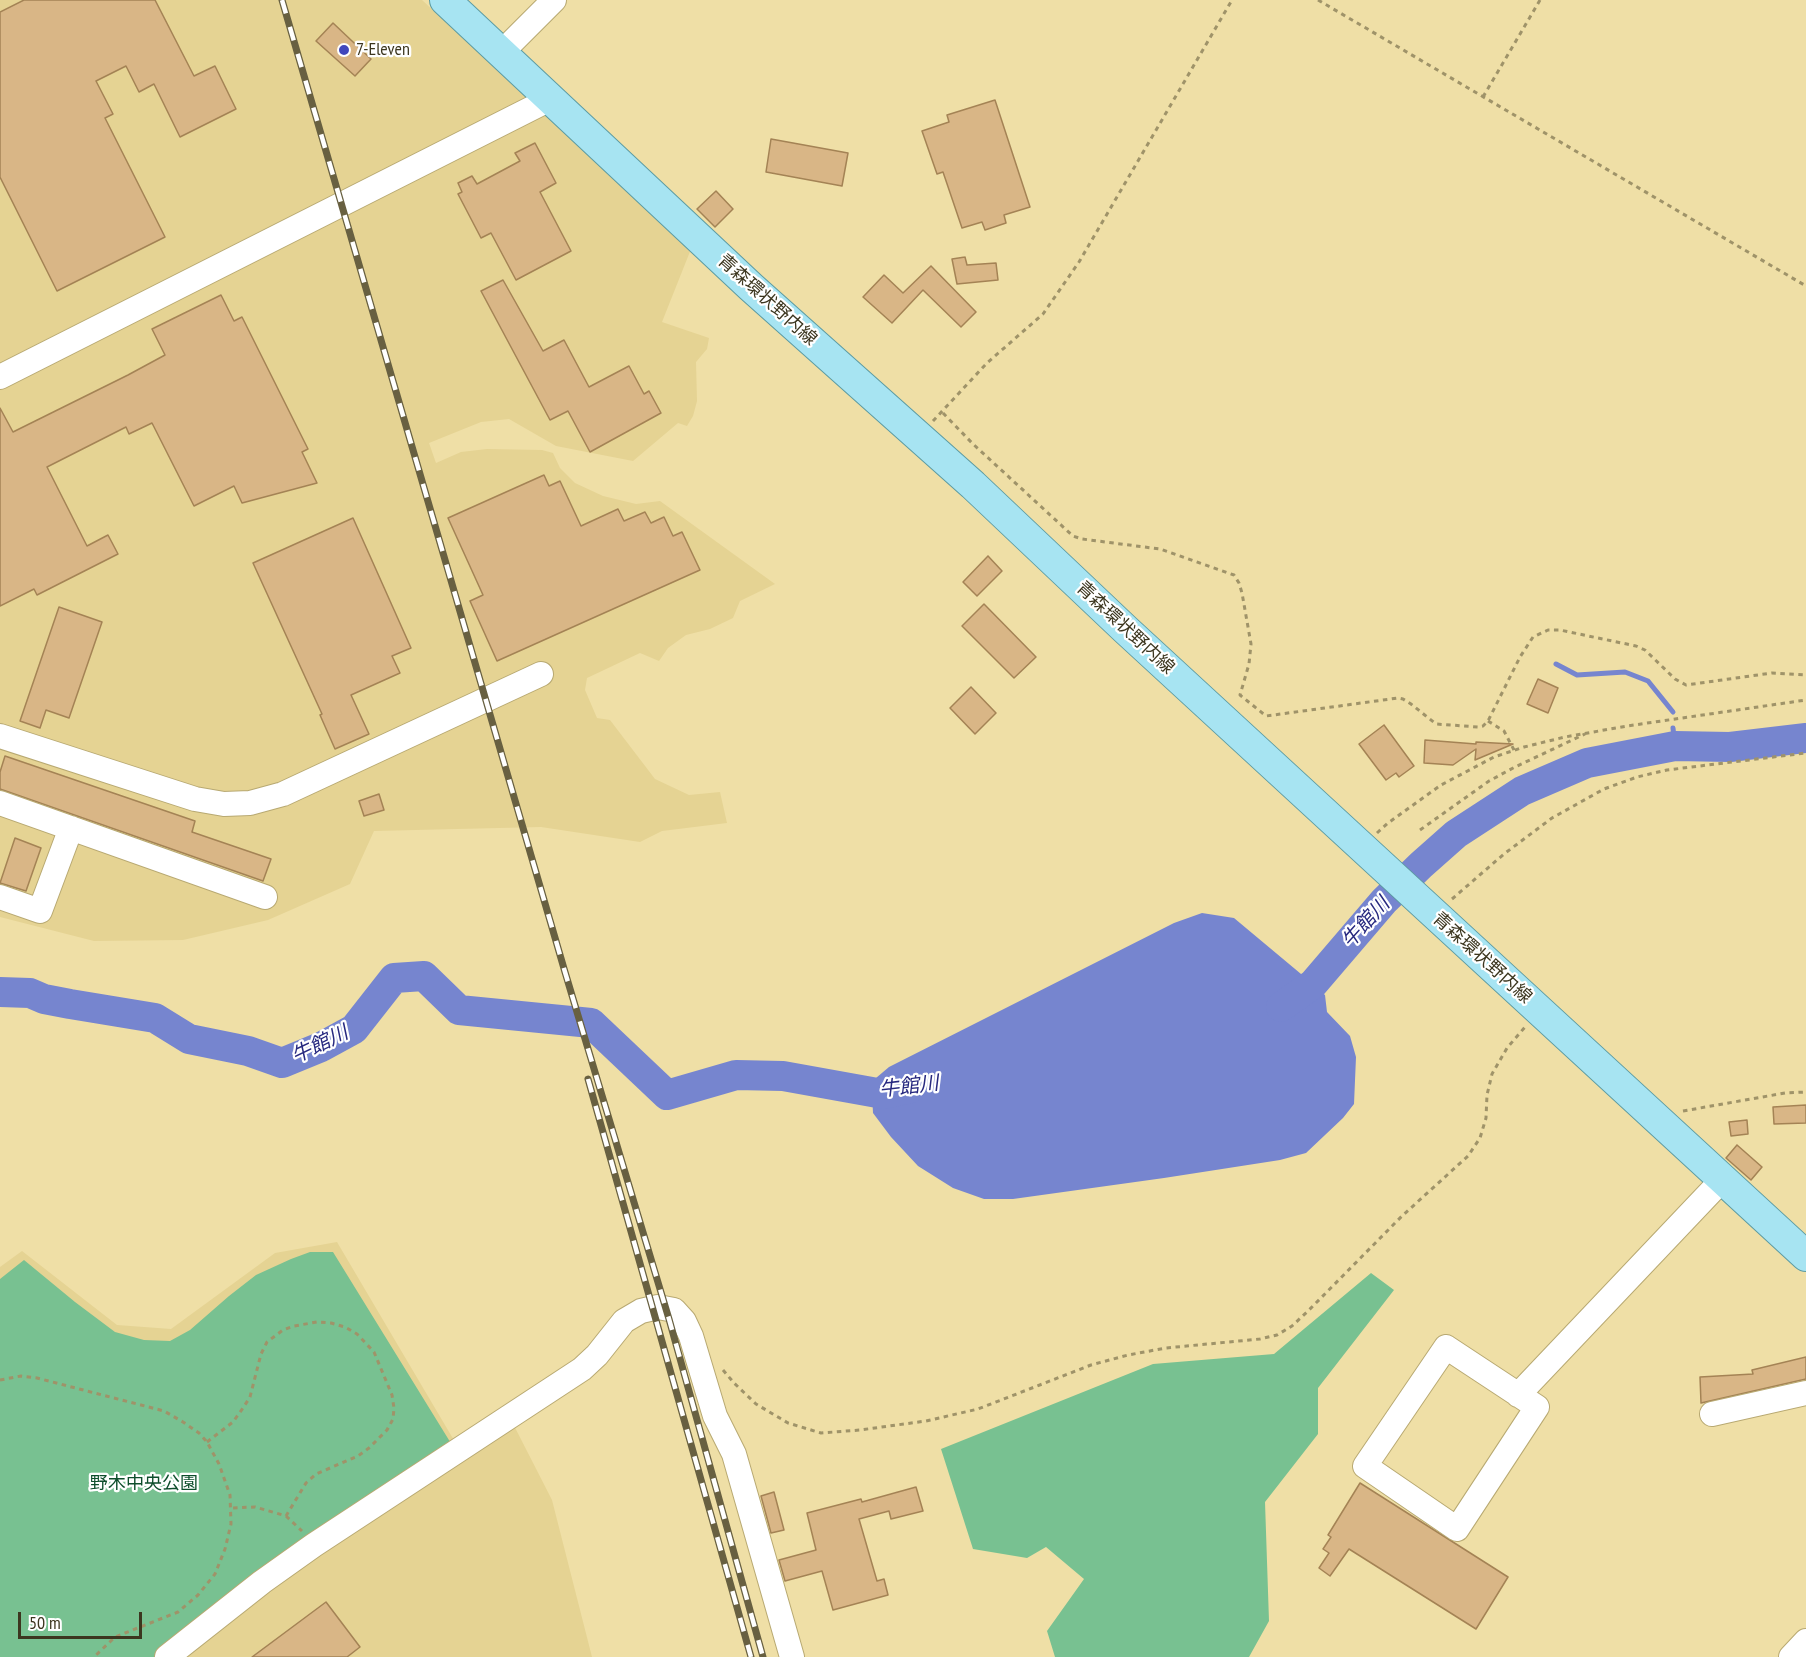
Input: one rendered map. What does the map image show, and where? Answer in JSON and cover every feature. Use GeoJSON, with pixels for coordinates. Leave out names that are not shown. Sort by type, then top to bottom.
{"type":"FeatureCollection","features":[{"type":"Feature","properties":{"kind":"main road","name":"青森環状野内線"},"geometry":{"type":"LineString","coordinates":[[453,5],[501,53],[751,287],[973,485],[1125,629],[1806,1256]]}},
{"type":"Feature","properties":{"kind":"street"},"geometry":{"type":"LineString","coordinates":[[501,53],[554,0]]}},
{"type":"Feature","properties":{"kind":"street"},"geometry":{"type":"LineString","coordinates":[[0,377],[550,99]]}},
{"type":"Feature","properties":{"kind":"street"},"geometry":{"type":"LineString","coordinates":[[0,736],[195,799],[224,804],[250,803],[283,794],[541,674]]}},
{"type":"Feature","properties":{"kind":"street"},"geometry":{"type":"LineString","coordinates":[[0,803],[265,897]]}},
{"type":"Feature","properties":{"kind":"street"},"geometry":{"type":"LineString","coordinates":[[0,897],[40,911],[71,828]]}},
{"type":"Feature","properties":{"kind":"street"},"geometry":{"type":"LineString","coordinates":[[1518,1395],[1722,1180]]}},
{"type":"Feature","properties":{"kind":"street"},"geometry":{"type":"LineString","coordinates":[[167,1657],[262,1582],[314,1545],[582,1369],[597,1355],[624,1322],[641,1311],[658,1307],[674,1310],[684,1322],[691,1336],[716,1416],[734,1454],[792,1657]]}},
{"type":"Feature","properties":{"kind":"street"},"geometry":{"type":"LineString","coordinates":[[1446,1347],[1518,1395],[1537,1407],[1457,1529],[1365,1466],[1446,1347]]}},
{"type":"Feature","properties":{"kind":"street"},"geometry":{"type":"LineString","coordinates":[[1712,1414],[1806,1393]]}},
{"type":"Feature","properties":{"kind":"street"},"geometry":{"type":"LineString","coordinates":[[1791,1657],[1806,1641]]}},
{"type":"Feature","properties":{"kind":"path"},"geometry":{"type":"LineString","coordinates":[[917,435],[943,413],[987,363],[1044,314],[1079,262],[1232,0]]}},
{"type":"Feature","properties":{"kind":"path"},"geometry":{"type":"LineString","coordinates":[[1318,0],[1806,286]]}},
{"type":"Feature","properties":{"kind":"path"},"geometry":{"type":"LineString","coordinates":[[1483,97],[1540,0]]}},
{"type":"Feature","properties":{"kind":"path"},"geometry":{"type":"LineString","coordinates":[[943,413],[1072,536],[1161,549],[1234,575],[1242,593],[1251,644],[1249,664],[1240,695],[1262,714],[1282,714],[1398,698],[1404,699],[1436,724],[1478,727],[1488,721],[1520,657],[1533,637],[1548,630],[1560,630],[1636,646],[1646,650],[1675,679],[1686,685],[1772,673],[1806,675]]}},
{"type":"Feature","properties":{"kind":"path"},"geometry":{"type":"LineString","coordinates":[[1372,857],[1388,823],[1441,785],[1494,757],[1586,733],[1806,700]]}},
{"type":"Feature","properties":{"kind":"path"},"geometry":{"type":"LineString","coordinates":[[1488,721],[1504,731],[1514,750]]}},
{"type":"Feature","properties":{"kind":"path"},"geometry":{"type":"LineString","coordinates":[[1420,830],[1489,781],[1580,738],[1586,733]]}},
{"type":"Feature","properties":{"kind":"path"},"geometry":{"type":"LineString","coordinates":[[1426,907],[1552,818],[1604,789],[1637,777],[1666,770],[1806,753]]}},
{"type":"Feature","properties":{"kind":"path"},"geometry":{"type":"LineString","coordinates":[[722,1368],[756,1404],[788,1423],[821,1433],[926,1421],[978,1409],[1091,1365],[1128,1355],[1166,1348],[1260,1339],[1277,1335],[1292,1326],[1394,1223],[1468,1156],[1480,1138],[1486,1118],[1487,1095],[1492,1074],[1507,1048],[1539,1010]]}},
{"type":"Feature","properties":{"kind":"path"},"geometry":{"type":"LineString","coordinates":[[1655,1116],[1785,1093],[1806,1092]]}},
{"type":"Feature","properties":{"kind":"path"},"geometry":{"type":"LineString","coordinates":[[207,1442],[233,1422],[247,1403],[254,1386],[261,1354],[267,1342],[283,1329],[294,1326],[317,1322],[331,1323],[357,1334],[374,1352],[392,1395],[393,1419],[387,1430],[358,1456],[316,1474],[306,1482],[286,1516],[255,1507],[232,1509]]}},
{"type":"Feature","properties":{"kind":"path"},"geometry":{"type":"LineString","coordinates":[[0,1380],[21,1376],[37,1378],[164,1411],[199,1433],[207,1442],[225,1480],[232,1509],[225,1549],[215,1574],[198,1595],[178,1612],[116,1637],[94,1657]]}},
{"type":"Feature","properties":{"kind":"shaded area"},"geometry":{"type":"Polygon","coordinates":[[[0,0],[422,0],[691,249],[662,322],[709,338],[707,349],[696,362],[697,401],[693,416],[687,426],[678,423],[633,461],[556,446],[509,419],[481,422],[429,443],[436,463],[461,452],[487,449],[542,450],[553,453],[560,468],[575,483],[603,496],[636,504],[660,501],[775,584],[740,601],[733,618],[710,629],[686,635],[668,648],[659,661],[640,653],[587,678],[585,690],[597,718],[610,720],[655,779],[689,795],[720,792],[727,823],[662,831],[640,842],[541,827],[374,831],[350,884],[268,920],[183,940],[94,941],[0,917],[0,0]]]}},
{"type":"Feature","properties":{"kind":"shaded area","name":"野木中央公園"},"geometry":{"type":"Polygon","coordinates":[[[337,1242],[455,1442],[506,1410],[552,1500],[592,1657],[0,1657],[0,1267],[22,1251],[117,1325],[171,1329],[275,1253],[337,1242]]]}},
{"type":"Feature","properties":{"kind":"green space","name":"野木中央公園"},"geometry":{"type":"Polygon","coordinates":[[[310,1252],[333,1252],[452,1445],[156,1657],[0,1657],[0,1279],[24,1260],[115,1332],[144,1340],[170,1341],[190,1330],[256,1275],[310,1252]]]}},
{"type":"Feature","properties":{"kind":"green space"},"geometry":{"type":"Polygon","coordinates":[[[1371,1273],[1394,1290],[1318,1388],[1318,1434],[1265,1502],[1269,1621],[1249,1657],[1055,1657],[1047,1631],[1084,1579],[1046,1547],[1027,1558],[973,1549],[941,1449],[1153,1364],[1274,1354],[1371,1273]]]}},
{"type":"Feature","properties":{"kind":"water"},"geometry":{"type":"Polygon","coordinates":[[[1202,913],[1234,918],[1325,995],[1327,1012],[1350,1036],[1356,1057],[1354,1104],[1343,1118],[1306,1153],[1280,1160],[1164,1178],[1013,1199],[984,1199],[953,1188],[918,1166],[891,1137],[873,1113],[872,1092],[876,1078],[889,1067],[1174,923],[1202,913]]]}},
{"type":"Feature","properties":{"kind":"building"},"geometry":{"type":"Polygon","coordinates":[[[24,0],[155,0],[194,76],[215,66],[236,109],[180,137],[154,84],[139,92],[126,66],[96,81],[113,114],[105,118],[165,237],[57,291],[0,177],[0,12],[24,0]]]}},
{"type":"Feature","properties":{"kind":"building","name":"7-Eleven"},"geometry":{"type":"Polygon","coordinates":[[[333,23],[371,59],[355,76],[316,41],[333,23]]]}},
{"type":"Feature","properties":{"kind":"building"},"geometry":{"type":"Polygon","coordinates":[[[995,100],[1030,207],[1004,215],[1006,223],[985,230],[982,222],[962,228],[943,172],[937,174],[922,131],[949,122],[947,115],[995,100]]]}},
{"type":"Feature","properties":{"kind":"building"},"geometry":{"type":"Polygon","coordinates":[[[771,139],[848,153],[842,186],[766,172],[771,139]]]}},
{"type":"Feature","properties":{"kind":"building"},"geometry":{"type":"Polygon","coordinates":[[[535,143],[556,183],[540,192],[571,251],[516,280],[491,233],[481,238],[458,194],[462,192],[458,183],[472,176],[477,184],[520,161],[515,153],[535,143]]]}},
{"type":"Feature","properties":{"kind":"building"},"geometry":{"type":"Polygon","coordinates":[[[716,191],[733,209],[715,227],[697,209],[716,191]]]}},
{"type":"Feature","properties":{"kind":"building"},"geometry":{"type":"Polygon","coordinates":[[[965,257],[967,265],[996,263],[998,280],[957,284],[952,259],[965,257]]]}},
{"type":"Feature","properties":{"kind":"building"},"geometry":{"type":"Polygon","coordinates":[[[931,266],[976,312],[961,327],[923,290],[892,323],[863,297],[884,275],[903,293],[931,266]]]}},
{"type":"Feature","properties":{"kind":"building"},"geometry":{"type":"Polygon","coordinates":[[[503,280],[543,351],[564,340],[589,387],[629,366],[644,394],[649,391],[661,413],[590,452],[568,411],[550,420],[481,291],[503,280]]]}},
{"type":"Feature","properties":{"kind":"building"},"geometry":{"type":"Polygon","coordinates":[[[221,295],[234,321],[242,317],[308,449],[302,452],[317,483],[242,503],[234,486],[194,506],[152,423],[129,434],[126,427],[47,467],[87,546],[108,535],[118,554],[37,595],[34,589],[0,606],[0,408],[13,432],[128,375],[165,355],[152,329],[221,295]]]}},
{"type":"Feature","properties":{"kind":"building"},"geometry":{"type":"Polygon","coordinates":[[[544,475],[549,486],[560,481],[581,526],[618,509],[624,521],[645,512],[651,523],[664,517],[673,536],[682,532],[700,570],[497,661],[470,601],[483,595],[448,518],[544,475]]]}},
{"type":"Feature","properties":{"kind":"building"},"geometry":{"type":"Polygon","coordinates":[[[353,518],[411,648],[392,656],[400,673],[351,695],[369,734],[335,749],[320,715],[322,714],[253,563],[353,518]]]}},
{"type":"Feature","properties":{"kind":"building"},"geometry":{"type":"Polygon","coordinates":[[[988,556],[1002,571],[977,596],[963,582],[988,556]]]}},
{"type":"Feature","properties":{"kind":"building"},"geometry":{"type":"Polygon","coordinates":[[[984,604],[1036,657],[1014,678],[962,626],[984,604]]]}},
{"type":"Feature","properties":{"kind":"building"},"geometry":{"type":"Polygon","coordinates":[[[59,607],[102,622],[69,718],[46,710],[40,728],[20,721],[59,607]]]}},
{"type":"Feature","properties":{"kind":"building"},"geometry":{"type":"Polygon","coordinates":[[[1538,679],[1558,688],[1548,713],[1527,704],[1538,679]]]}},
{"type":"Feature","properties":{"kind":"building"},"geometry":{"type":"Polygon","coordinates":[[[971,687],[996,713],[975,734],[950,708],[971,687]]]}},
{"type":"Feature","properties":{"kind":"building"},"geometry":{"type":"Polygon","coordinates":[[[1384,725],[1414,766],[1399,777],[1396,773],[1386,780],[1359,744],[1384,725]]]}},
{"type":"Feature","properties":{"kind":"building"},"geometry":{"type":"Polygon","coordinates":[[[1425,740],[1513,744],[1475,760],[1476,749],[1453,765],[1424,763],[1425,740]]]}},
{"type":"Feature","properties":{"kind":"building"},"geometry":{"type":"Polygon","coordinates":[[[5,756],[195,821],[192,832],[271,859],[263,881],[0,789],[0,772],[5,756]]]}},
{"type":"Feature","properties":{"kind":"building"},"geometry":{"type":"Polygon","coordinates":[[[379,794],[384,810],[364,816],[359,801],[379,794]]]}},
{"type":"Feature","properties":{"kind":"building"},"geometry":{"type":"Polygon","coordinates":[[[15,838],[41,848],[26,891],[0,883],[15,838]]]}},
{"type":"Feature","properties":{"kind":"building"},"geometry":{"type":"Polygon","coordinates":[[[1806,1105],[1806,1123],[1774,1124],[1773,1107],[1806,1105]]]}},
{"type":"Feature","properties":{"kind":"building"},"geometry":{"type":"Polygon","coordinates":[[[1747,1120],[1748,1134],[1731,1136],[1729,1122],[1747,1120]]]}},
{"type":"Feature","properties":{"kind":"building"},"geometry":{"type":"Polygon","coordinates":[[[1737,1145],[1762,1167],[1751,1180],[1726,1158],[1737,1145]]]}},
{"type":"Feature","properties":{"kind":"building"},"geometry":{"type":"Polygon","coordinates":[[[1806,1357],[1806,1379],[1701,1403],[1700,1377],[1753,1374],[1752,1370],[1806,1357]]]}},
{"type":"Feature","properties":{"kind":"building"},"geometry":{"type":"Polygon","coordinates":[[[1360,1483],[1508,1577],[1476,1629],[1349,1549],[1330,1576],[1319,1568],[1329,1553],[1323,1549],[1331,1537],[1328,1535],[1360,1483]]]}},
{"type":"Feature","properties":{"kind":"building"},"geometry":{"type":"Polygon","coordinates":[[[916,1487],[923,1511],[891,1519],[889,1511],[859,1519],[877,1581],[884,1579],[888,1595],[833,1610],[822,1571],[785,1581],[779,1560],[816,1550],[807,1513],[861,1499],[862,1502],[916,1487]]]}},
{"type":"Feature","properties":{"kind":"building"},"geometry":{"type":"Polygon","coordinates":[[[774,1492],[784,1530],[771,1533],[761,1496],[774,1492]]]}},
{"type":"Feature","properties":{"kind":"building"},"geometry":{"type":"Polygon","coordinates":[[[326,1602],[360,1647],[347,1657],[252,1657],[326,1602]]]}},
{"type":"Feature","properties":{"kind":"waterway"},"geometry":{"type":"LineString","coordinates":[[1556,664],[1577,675],[1625,672],[1648,681],[1673,712]]}},
{"type":"Feature","properties":{"kind":"waterway"},"geometry":{"type":"LineString","coordinates":[[1673,728],[1675,746]]}},
{"type":"Feature","properties":{"kind":"waterway","name":"牛館川"},"geometry":{"type":"LineString","coordinates":[[1281,1007],[1313,984],[1384,901],[1421,865],[1456,834],[1522,791],[1587,763],[1675,746],[1730,747],[1806,738]]}},
{"type":"Feature","properties":{"kind":"waterway","name":"牛館川"},"geometry":{"type":"LineString","coordinates":[[0,992],[30,993],[44,999],[155,1018],[189,1039],[248,1051],[282,1063],[321,1047],[354,1029],[394,978],[424,976],[459,1010],[591,1023],[667,1095],[736,1075],[783,1076],[883,1094],[911,1088]]}},
{"type":"Feature","properties":{"kind":"railway"},"geometry":{"type":"LineString","coordinates":[[282,0],[565,972],[669,1319],[763,1657]]}},
{"type":"Feature","properties":{"kind":"railway"},"geometry":{"type":"LineString","coordinates":[[588,1079],[751,1657]]}},
{"type":"Feature","properties":{"kind":"place","name":"7-Eleven"},"geometry":{"type":"Point","coordinates":[344,50]}}]}
